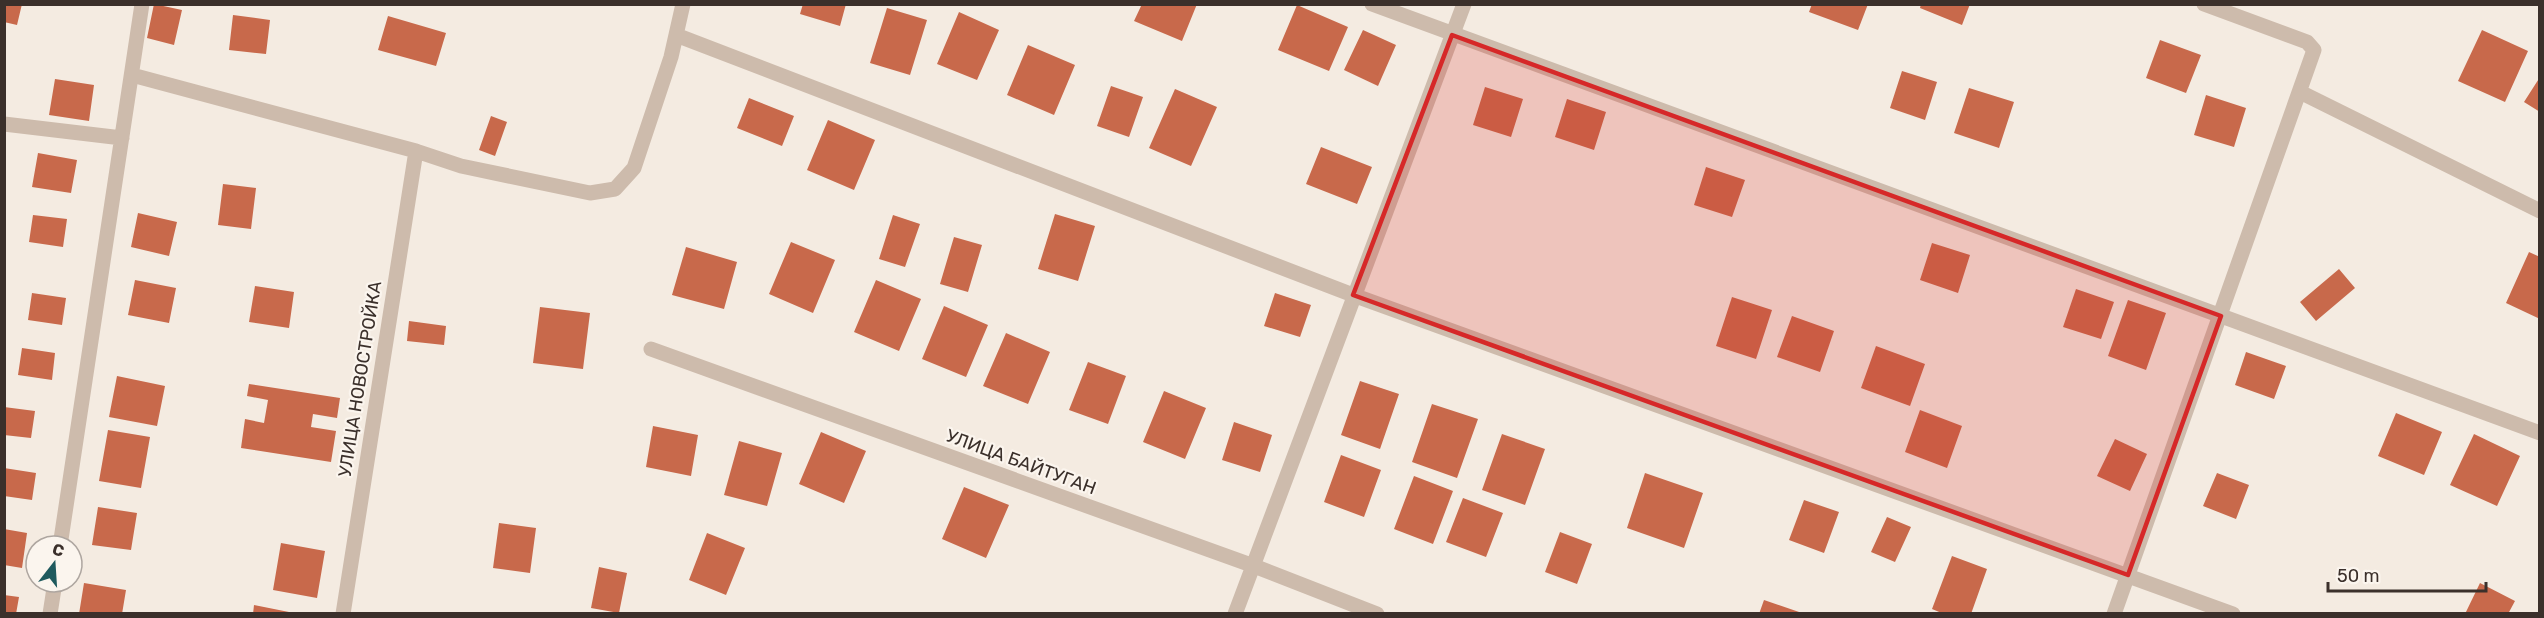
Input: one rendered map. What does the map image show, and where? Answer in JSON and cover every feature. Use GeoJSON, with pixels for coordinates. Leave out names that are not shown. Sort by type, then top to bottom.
{"type":"FeatureCollection","features":[{"type":"Feature","properties":{"kind":"street"},"geometry":{"type":"LineString","coordinates":[[62,534],[142,4]]}},
{"type":"Feature","properties":{"kind":"street"},"geometry":{"type":"LineString","coordinates":[[132,75],[416,151],[461,166],[590,193],[615,189],[634,168],[671,57],[683,4]]}},
{"type":"Feature","properties":{"kind":"street"},"geometry":{"type":"LineString","coordinates":[[1372,4],[2540,433]]}},
{"type":"Feature","properties":{"kind":"street"},"geometry":{"type":"LineString","coordinates":[[1235,614],[1464,4]]}},
{"type":"Feature","properties":{"kind":"street"},"geometry":{"type":"LineString","coordinates":[[2114,614],[2314,50],[2307,42],[2204,4]]}},
{"type":"Feature","properties":{"kind":"street"},"geometry":{"type":"LineString","coordinates":[[676,35],[1353,295],[2233,614]]}},
{"type":"Feature","properties":{"kind":"street"},"geometry":{"type":"LineString","coordinates":[[2300,92],[2540,212]]}},
{"type":"Feature","properties":{"kind":"street"},"geometry":{"type":"LineString","coordinates":[[4,124],[122,138]]}},
{"type":"Feature","properties":{"kind":"street","name":"УЛИЦА НОВОСТРОЙКА"},"geometry":{"type":"LineString","coordinates":[[344,614],[416,151]]}},
{"type":"Feature","properties":{"kind":"street","name":"УЛИЦА БАЙТУГАН"},"geometry":{"type":"LineString","coordinates":[[651,349],[1254,566],[1377,614]]}},
{"type":"Feature","properties":{"kind":"street"},"geometry":{"type":"LineString","coordinates":[[50,614],[53,594]]}},
{"type":"Feature","properties":{"kind":"highlighted area"},"geometry":{"type":"Polygon","coordinates":[[[1452,35],[2221,316],[2128,575],[1353,295],[1452,35]]]}},
{"type":"Feature","properties":{"kind":"building"},"geometry":{"type":"Polygon","coordinates":[[[4,4],[22,4],[17,25],[4,22],[4,4]]]}},
{"type":"Feature","properties":{"kind":"building"},"geometry":{"type":"Polygon","coordinates":[[[154,4],[182,10],[174,45],[147,38],[154,4]]]}},
{"type":"Feature","properties":{"kind":"building"},"geometry":{"type":"Polygon","coordinates":[[[803,4],[846,4],[840,26],[800,14],[803,4]]]}},
{"type":"Feature","properties":{"kind":"building"},"geometry":{"type":"Polygon","coordinates":[[[1142,4],[1197,4],[1182,41],[1134,21],[1142,4]]]}},
{"type":"Feature","properties":{"kind":"building"},"geometry":{"type":"Polygon","coordinates":[[[1812,4],[1868,4],[1858,30],[1809,12],[1812,4]]]}},
{"type":"Feature","properties":{"kind":"building"},"geometry":{"type":"Polygon","coordinates":[[[1921,4],[1970,4],[1962,25],[1920,8],[1921,4]]]}},
{"type":"Feature","properties":{"kind":"building"},"geometry":{"type":"Polygon","coordinates":[[[1297,5],[1348,27],[1329,71],[1278,50],[1297,5]]]}},
{"type":"Feature","properties":{"kind":"building"},"geometry":{"type":"Polygon","coordinates":[[[887,8],[927,20],[910,75],[870,63],[887,8]]]}},
{"type":"Feature","properties":{"kind":"building"},"geometry":{"type":"Polygon","coordinates":[[[959,12],[999,30],[977,80],[937,64],[959,12]]]}},
{"type":"Feature","properties":{"kind":"building"},"geometry":{"type":"Polygon","coordinates":[[[233,15],[270,20],[266,54],[229,50],[233,15]]]}},
{"type":"Feature","properties":{"kind":"building"},"geometry":{"type":"Polygon","coordinates":[[[388,16],[446,33],[436,66],[378,50],[388,16]]]}},
{"type":"Feature","properties":{"kind":"building"},"geometry":{"type":"Polygon","coordinates":[[[1363,30],[1396,45],[1378,86],[1344,70],[1363,30]]]}},
{"type":"Feature","properties":{"kind":"building"},"geometry":{"type":"Polygon","coordinates":[[[2482,30],[2528,51],[2505,102],[2458,81],[2482,30]]]}},
{"type":"Feature","properties":{"kind":"building"},"geometry":{"type":"Polygon","coordinates":[[[2160,40],[2201,55],[2186,93],[2146,78],[2160,40]]]}},
{"type":"Feature","properties":{"kind":"building"},"geometry":{"type":"Polygon","coordinates":[[[1028,45],[1075,65],[1054,115],[1007,95],[1028,45]]]}},
{"type":"Feature","properties":{"kind":"building"},"geometry":{"type":"Polygon","coordinates":[[[1902,71],[1937,82],[1925,120],[1890,108],[1902,71]]]}},
{"type":"Feature","properties":{"kind":"building"},"geometry":{"type":"Polygon","coordinates":[[[2540,77],[2540,112],[2524,102],[2540,77]]]}},
{"type":"Feature","properties":{"kind":"building"},"geometry":{"type":"Polygon","coordinates":[[[55,79],[94,85],[89,121],[49,115],[55,79]]]}},
{"type":"Feature","properties":{"kind":"building"},"geometry":{"type":"Polygon","coordinates":[[[1111,86],[1143,97],[1129,137],[1097,126],[1111,86]]]}},
{"type":"Feature","properties":{"kind":"building"},"geometry":{"type":"Polygon","coordinates":[[[1485,87],[1523,99],[1511,137],[1473,125],[1485,87]]]}},
{"type":"Feature","properties":{"kind":"building"},"geometry":{"type":"Polygon","coordinates":[[[1969,88],[2014,102],[1999,148],[1954,133],[1969,88]]]}},
{"type":"Feature","properties":{"kind":"building"},"geometry":{"type":"Polygon","coordinates":[[[1175,89],[1217,107],[1191,166],[1149,148],[1175,89]]]}},
{"type":"Feature","properties":{"kind":"building"},"geometry":{"type":"Polygon","coordinates":[[[2206,95],[2246,108],[2234,147],[2194,135],[2206,95]]]}},
{"type":"Feature","properties":{"kind":"building"},"geometry":{"type":"Polygon","coordinates":[[[749,98],[794,116],[782,146],[737,128],[749,98]]]}},
{"type":"Feature","properties":{"kind":"building"},"geometry":{"type":"Polygon","coordinates":[[[1567,99],[1606,112],[1594,150],[1555,137],[1567,99]]]}},
{"type":"Feature","properties":{"kind":"building"},"geometry":{"type":"Polygon","coordinates":[[[491,116],[507,122],[495,156],[479,150],[491,116]]]}},
{"type":"Feature","properties":{"kind":"building"},"geometry":{"type":"Polygon","coordinates":[[[828,120],[875,140],[854,190],[807,170],[828,120]]]}},
{"type":"Feature","properties":{"kind":"building"},"geometry":{"type":"Polygon","coordinates":[[[1321,147],[1372,167],[1357,204],[1306,184],[1321,147]]]}},
{"type":"Feature","properties":{"kind":"building"},"geometry":{"type":"Polygon","coordinates":[[[38,153],[77,160],[71,193],[32,187],[38,153]]]}},
{"type":"Feature","properties":{"kind":"building"},"geometry":{"type":"Polygon","coordinates":[[[1706,167],[1745,180],[1732,217],[1694,205],[1706,167]]]}},
{"type":"Feature","properties":{"kind":"building"},"geometry":{"type":"Polygon","coordinates":[[[223,184],[256,188],[251,229],[218,225],[223,184]]]}},
{"type":"Feature","properties":{"kind":"building"},"geometry":{"type":"Polygon","coordinates":[[[138,213],[177,222],[169,256],[131,247],[138,213]]]}},
{"type":"Feature","properties":{"kind":"building"},"geometry":{"type":"Polygon","coordinates":[[[1055,214],[1095,226],[1078,281],[1038,269],[1055,214]]]}},
{"type":"Feature","properties":{"kind":"building"},"geometry":{"type":"Polygon","coordinates":[[[33,215],[67,219],[63,247],[29,242],[33,215]]]}},
{"type":"Feature","properties":{"kind":"building"},"geometry":{"type":"Polygon","coordinates":[[[893,215],[920,224],[905,267],[879,259],[893,215]]]}},
{"type":"Feature","properties":{"kind":"building"},"geometry":{"type":"Polygon","coordinates":[[[954,237],[982,245],[968,292],[940,284],[954,237]]]}},
{"type":"Feature","properties":{"kind":"building"},"geometry":{"type":"Polygon","coordinates":[[[791,242],[835,260],[813,313],[769,294],[791,242]]]}},
{"type":"Feature","properties":{"kind":"building"},"geometry":{"type":"Polygon","coordinates":[[[1932,243],[1970,255],[1958,293],[1920,280],[1932,243]]]}},
{"type":"Feature","properties":{"kind":"building"},"geometry":{"type":"Polygon","coordinates":[[[686,247],[737,262],[724,309],[672,295],[686,247]]]}},
{"type":"Feature","properties":{"kind":"building"},"geometry":{"type":"Polygon","coordinates":[[[2529,252],[2540,257],[2540,319],[2506,303],[2529,252]]]}},
{"type":"Feature","properties":{"kind":"building"},"geometry":{"type":"Polygon","coordinates":[[[2339,269],[2355,288],[2316,321],[2300,302],[2339,269]]]}},
{"type":"Feature","properties":{"kind":"building"},"geometry":{"type":"Polygon","coordinates":[[[135,280],[176,288],[169,323],[128,315],[135,280]]]}},
{"type":"Feature","properties":{"kind":"building"},"geometry":{"type":"Polygon","coordinates":[[[876,280],[921,299],[899,351],[854,332],[876,280]]]}},
{"type":"Feature","properties":{"kind":"building"},"geometry":{"type":"Polygon","coordinates":[[[255,286],[294,292],[289,328],[249,322],[255,286]]]}},
{"type":"Feature","properties":{"kind":"building"},"geometry":{"type":"Polygon","coordinates":[[[2076,289],[2114,302],[2101,339],[2063,327],[2076,289]]]}},
{"type":"Feature","properties":{"kind":"building"},"geometry":{"type":"Polygon","coordinates":[[[32,293],[66,298],[62,325],[28,320],[32,293]]]}},
{"type":"Feature","properties":{"kind":"building"},"geometry":{"type":"Polygon","coordinates":[[[1275,293],[1311,305],[1300,337],[1264,326],[1275,293]]]}},
{"type":"Feature","properties":{"kind":"building"},"geometry":{"type":"Polygon","coordinates":[[[1732,297],[1772,310],[1756,359],[1716,346],[1732,297]]]}},
{"type":"Feature","properties":{"kind":"building"},"geometry":{"type":"Polygon","coordinates":[[[2128,300],[2166,313],[2146,370],[2108,356],[2128,300]]]}},
{"type":"Feature","properties":{"kind":"building"},"geometry":{"type":"Polygon","coordinates":[[[944,306],[988,325],[966,377],[922,359],[944,306]]]}},
{"type":"Feature","properties":{"kind":"building"},"geometry":{"type":"Polygon","coordinates":[[[540,307],[590,313],[583,369],[533,363],[540,307]]]}},
{"type":"Feature","properties":{"kind":"building"},"geometry":{"type":"Polygon","coordinates":[[[1792,316],[1834,331],[1820,372],[1777,357],[1792,316]]]}},
{"type":"Feature","properties":{"kind":"building"},"geometry":{"type":"Polygon","coordinates":[[[409,321],[446,326],[444,345],[407,341],[409,321]]]}},
{"type":"Feature","properties":{"kind":"building"},"geometry":{"type":"Polygon","coordinates":[[[1006,333],[1050,352],[1028,404],[983,386],[1006,333]]]}},
{"type":"Feature","properties":{"kind":"building"},"geometry":{"type":"Polygon","coordinates":[[[1876,346],[1925,364],[1910,406],[1861,388],[1876,346]]]}},
{"type":"Feature","properties":{"kind":"building"},"geometry":{"type":"Polygon","coordinates":[[[22,348],[55,353],[52,380],[18,375],[22,348]]]}},
{"type":"Feature","properties":{"kind":"building"},"geometry":{"type":"Polygon","coordinates":[[[2246,352],[2286,366],[2274,399],[2235,385],[2246,352]]]}},
{"type":"Feature","properties":{"kind":"building"},"geometry":{"type":"Polygon","coordinates":[[[1088,362],[1126,376],[1108,424],[1069,410],[1088,362]]]}},
{"type":"Feature","properties":{"kind":"building"},"geometry":{"type":"Polygon","coordinates":[[[117,376],[165,386],[157,426],[109,417],[117,376]]]}},
{"type":"Feature","properties":{"kind":"building"},"geometry":{"type":"Polygon","coordinates":[[[1360,381],[1399,394],[1380,449],[1341,435],[1360,381]]]}},
{"type":"Feature","properties":{"kind":"building"},"geometry":{"type":"Polygon","coordinates":[[[249,384],[340,398],[337,418],[313,414],[311,427],[336,431],[331,462],[241,448],[245,419],[264,423],[268,400],[247,396],[249,384]]]}},
{"type":"Feature","properties":{"kind":"building"},"geometry":{"type":"Polygon","coordinates":[[[1164,391],[1206,408],[1185,459],[1143,442],[1164,391]]]}},
{"type":"Feature","properties":{"kind":"building"},"geometry":{"type":"Polygon","coordinates":[[[1432,404],[1478,419],[1457,478],[1412,462],[1432,404]]]}},
{"type":"Feature","properties":{"kind":"building"},"geometry":{"type":"Polygon","coordinates":[[[4,407],[35,411],[31,438],[4,435],[4,407]]]}},
{"type":"Feature","properties":{"kind":"building"},"geometry":{"type":"Polygon","coordinates":[[[1920,410],[1962,426],[1947,468],[1905,452],[1920,410]]]}},
{"type":"Feature","properties":{"kind":"building"},"geometry":{"type":"Polygon","coordinates":[[[2396,413],[2442,432],[2424,475],[2378,456],[2396,413]]]}},
{"type":"Feature","properties":{"kind":"building"},"geometry":{"type":"Polygon","coordinates":[[[1234,422],[1272,435],[1260,472],[1222,460],[1234,422]]]}},
{"type":"Feature","properties":{"kind":"building"},"geometry":{"type":"Polygon","coordinates":[[[653,426],[698,435],[691,476],[646,467],[653,426]]]}},
{"type":"Feature","properties":{"kind":"building"},"geometry":{"type":"Polygon","coordinates":[[[108,430],[150,437],[141,488],[99,481],[108,430]]]}},
{"type":"Feature","properties":{"kind":"building"},"geometry":{"type":"Polygon","coordinates":[[[821,432],[866,451],[844,503],[799,484],[821,432]]]}},
{"type":"Feature","properties":{"kind":"building"},"geometry":{"type":"Polygon","coordinates":[[[1502,434],[1545,449],[1525,505],[1482,490],[1502,434]]]}},
{"type":"Feature","properties":{"kind":"building"},"geometry":{"type":"Polygon","coordinates":[[[2474,434],[2520,456],[2497,506],[2450,485],[2474,434]]]}},
{"type":"Feature","properties":{"kind":"building"},"geometry":{"type":"Polygon","coordinates":[[[2115,439],[2147,454],[2130,491],[2097,476],[2115,439]]]}},
{"type":"Feature","properties":{"kind":"building"},"geometry":{"type":"Polygon","coordinates":[[[739,441],[782,453],[767,506],[724,495],[739,441]]]}},
{"type":"Feature","properties":{"kind":"building"},"geometry":{"type":"Polygon","coordinates":[[[1341,455],[1381,470],[1364,517],[1324,502],[1341,455]]]}},
{"type":"Feature","properties":{"kind":"building"},"geometry":{"type":"Polygon","coordinates":[[[4,468],[36,473],[32,500],[4,496],[4,468]]]}},
{"type":"Feature","properties":{"kind":"building"},"geometry":{"type":"Polygon","coordinates":[[[1645,473],[1703,493],[1684,548],[1627,528],[1645,473]]]}},
{"type":"Feature","properties":{"kind":"building"},"geometry":{"type":"Polygon","coordinates":[[[2217,473],[2249,485],[2236,519],[2203,506],[2217,473]]]}},
{"type":"Feature","properties":{"kind":"building"},"geometry":{"type":"Polygon","coordinates":[[[1414,476],[1453,491],[1433,544],[1394,529],[1414,476]]]}},
{"type":"Feature","properties":{"kind":"building"},"geometry":{"type":"Polygon","coordinates":[[[964,487],[1009,505],[986,558],[942,539],[964,487]]]}},
{"type":"Feature","properties":{"kind":"building"},"geometry":{"type":"Polygon","coordinates":[[[1463,498],[1503,513],[1486,557],[1446,542],[1463,498]]]}},
{"type":"Feature","properties":{"kind":"building"},"geometry":{"type":"Polygon","coordinates":[[[1804,500],[1839,512],[1824,553],[1789,540],[1804,500]]]}},
{"type":"Feature","properties":{"kind":"building"},"geometry":{"type":"Polygon","coordinates":[[[98,507],[137,513],[131,550],[92,545],[98,507]]]}},
{"type":"Feature","properties":{"kind":"building"},"geometry":{"type":"Polygon","coordinates":[[[1887,517],[1911,527],[1895,562],[1871,552],[1887,517]]]}},
{"type":"Feature","properties":{"kind":"building"},"geometry":{"type":"Polygon","coordinates":[[[499,523],[536,528],[530,573],[493,568],[499,523]]]}},
{"type":"Feature","properties":{"kind":"building"},"geometry":{"type":"Polygon","coordinates":[[[4,529],[27,533],[24,534],[22,568],[4,565],[4,529]]]}},
{"type":"Feature","properties":{"kind":"building"},"geometry":{"type":"Polygon","coordinates":[[[1560,532],[1592,544],[1577,584],[1545,572],[1560,532]]]}},
{"type":"Feature","properties":{"kind":"building"},"geometry":{"type":"Polygon","coordinates":[[[707,533],[745,548],[726,595],[689,580],[707,533]]]}},
{"type":"Feature","properties":{"kind":"building"},"geometry":{"type":"Polygon","coordinates":[[[281,543],[325,551],[317,598],[273,590],[281,543]]]}},
{"type":"Feature","properties":{"kind":"building"},"geometry":{"type":"Polygon","coordinates":[[[1952,556],[1987,569],[1971,614],[1944,614],[1932,609],[1952,556]]]}},
{"type":"Feature","properties":{"kind":"building"},"geometry":{"type":"Polygon","coordinates":[[[599,567],[627,573],[619,613],[591,608],[599,567]]]}},
{"type":"Feature","properties":{"kind":"building"},"geometry":{"type":"Polygon","coordinates":[[[84,583],[126,590],[122,614],[79,614],[84,583]]]}},
{"type":"Feature","properties":{"kind":"building"},"geometry":{"type":"Polygon","coordinates":[[[2480,583],[2515,601],[2508,614],[2465,614],[2480,583]]]}},
{"type":"Feature","properties":{"kind":"building"},"geometry":{"type":"Polygon","coordinates":[[[4,595],[19,597],[16,614],[4,614],[4,595]]]}},
{"type":"Feature","properties":{"kind":"building"},"geometry":{"type":"Polygon","coordinates":[[[1764,600],[1802,613],[1802,614],[1759,614],[1764,600]]]}},
{"type":"Feature","properties":{"kind":"building"},"geometry":{"type":"Polygon","coordinates":[[[254,605],[289,612],[289,614],[253,614],[254,605]]]}}]}
